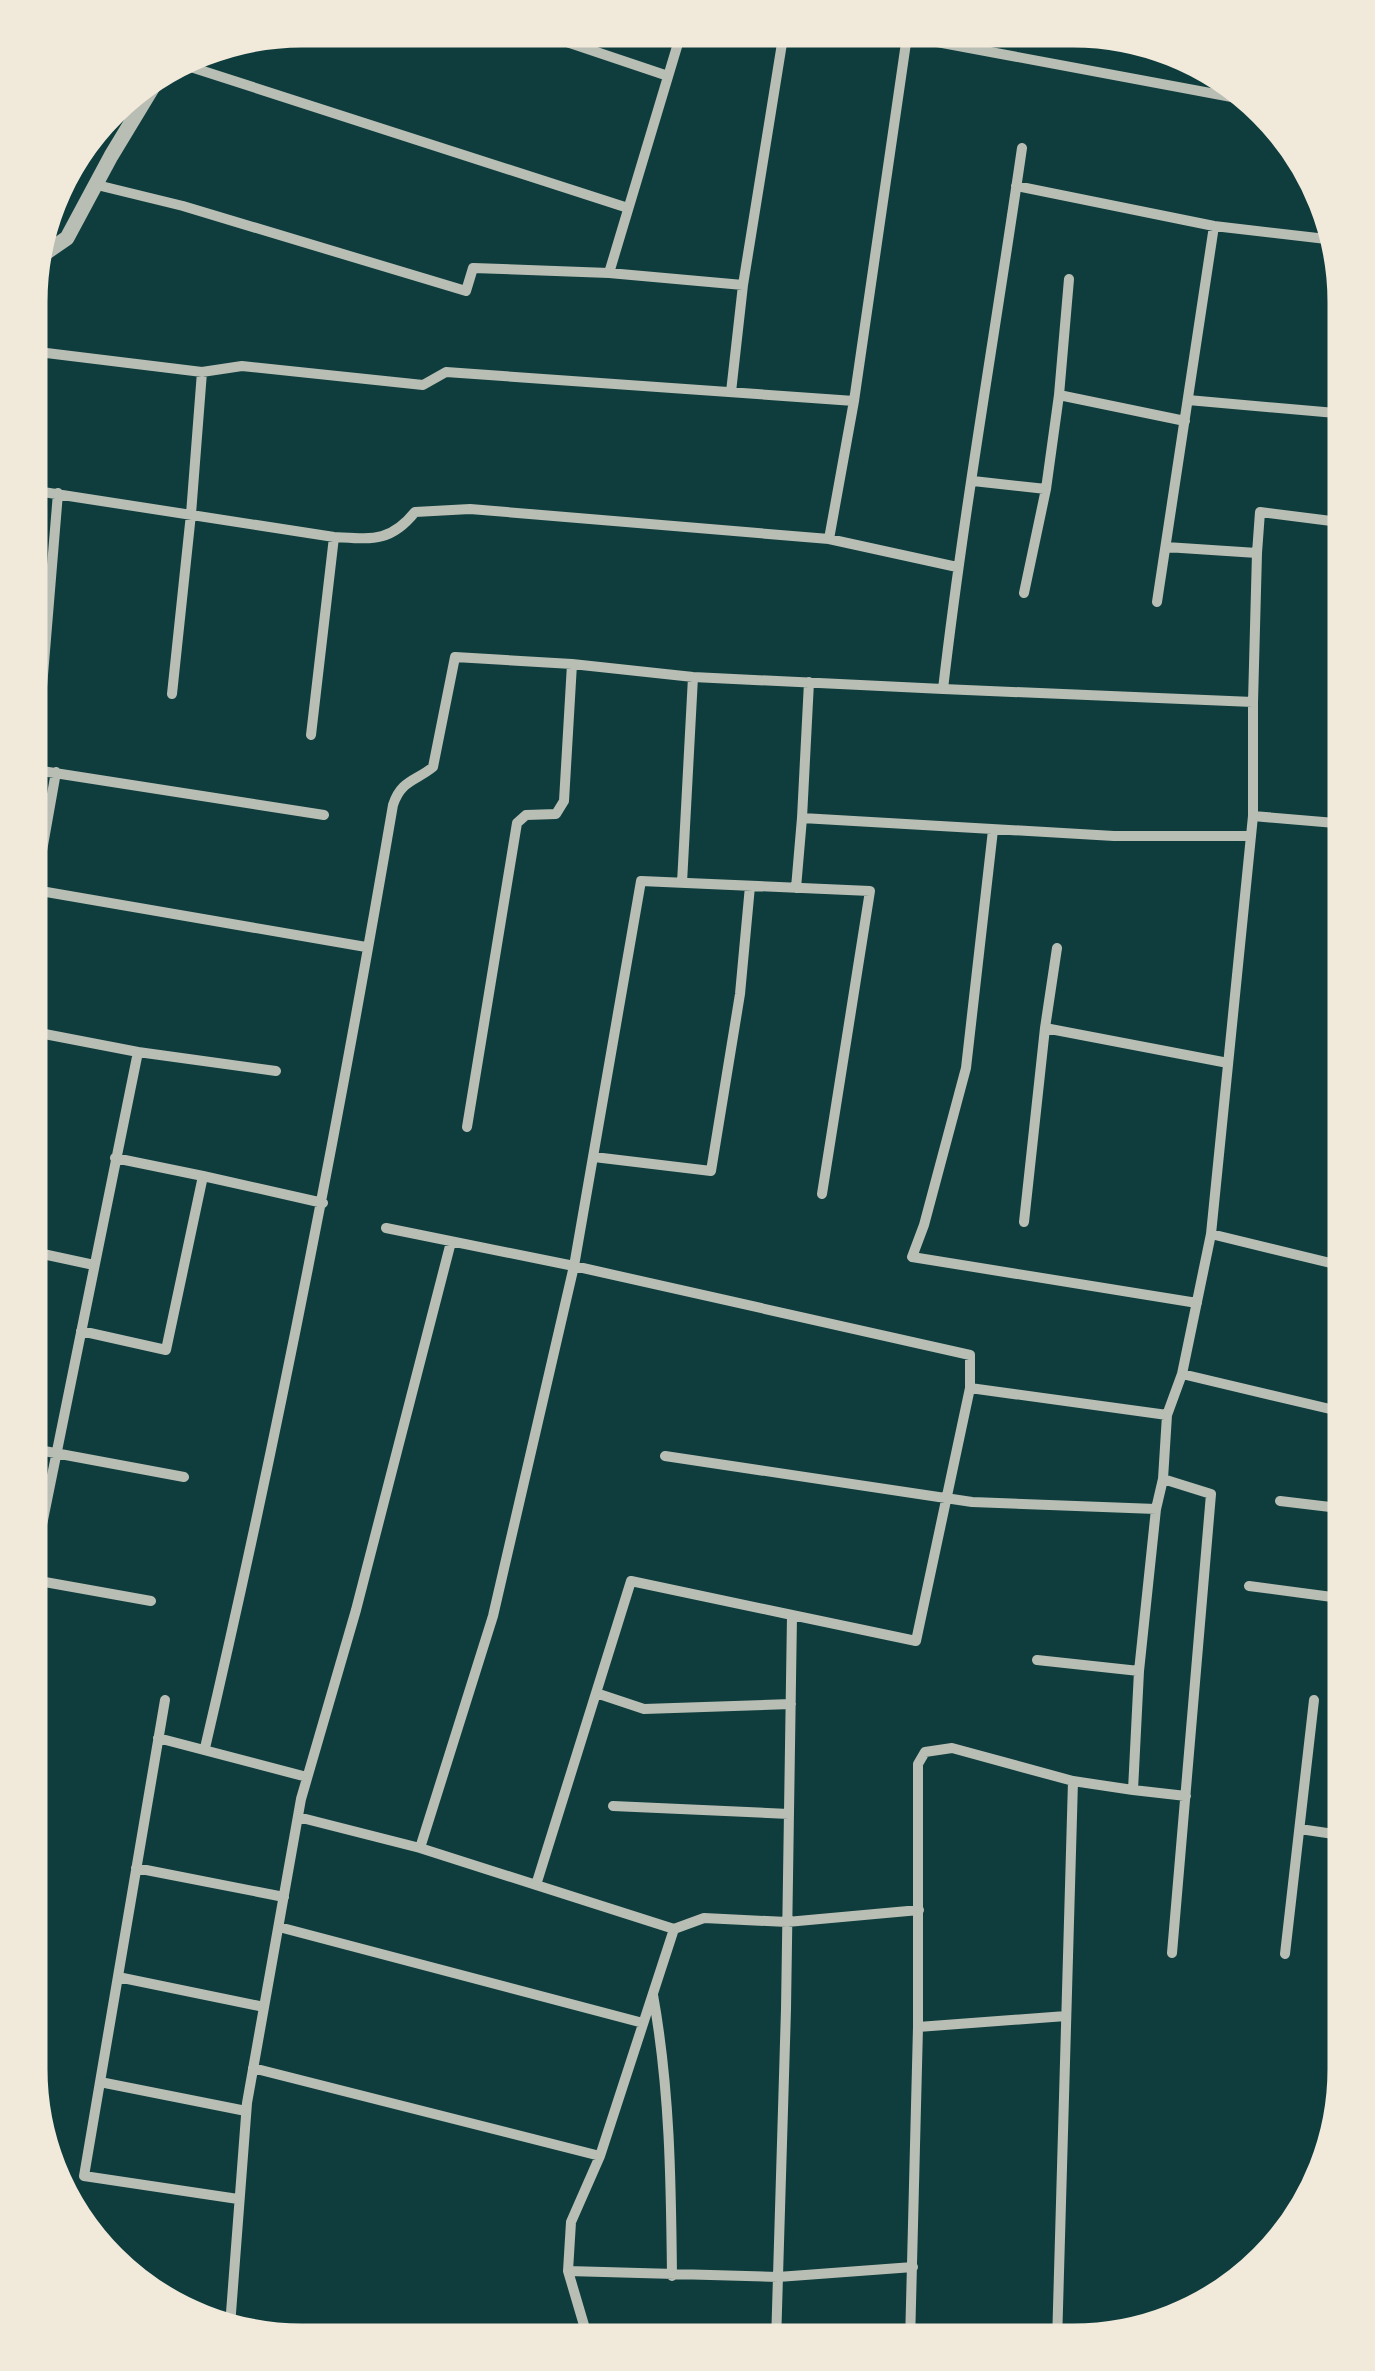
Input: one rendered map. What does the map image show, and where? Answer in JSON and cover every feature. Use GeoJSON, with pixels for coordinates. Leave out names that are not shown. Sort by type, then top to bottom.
{"type":"FeatureCollection","features":[{"type":"Feature","properties":{"kind":"street"},"geometry":{"type":"LineString","coordinates":[[576,45],[668,76]]}},
{"type":"Feature","properties":{"kind":"street"},"geometry":{"type":"LineString","coordinates":[[609,272],[677,45]]}},
{"type":"Feature","properties":{"kind":"street"},"geometry":{"type":"LineString","coordinates":[[731,392],[743,284],[782,45]]}},
{"type":"Feature","properties":{"kind":"street"},"geometry":{"type":"LineString","coordinates":[[829,538],[854,401],[906,45]]}},
{"type":"Feature","properties":{"kind":"street"},"geometry":{"type":"LineString","coordinates":[[954,45],[1228,97]]}},
{"type":"Feature","properties":{"kind":"street"},"geometry":{"type":"LineString","coordinates":[[196,69],[628,208]]}},
{"type":"Feature","properties":{"kind":"street"},"geometry":{"type":"LineString","coordinates":[[51,249],[67,238],[148,97]]}},
{"type":"Feature","properties":{"kind":"street"},"geometry":{"type":"LineString","coordinates":[[943,688],[957,567],[1022,148]]}},
{"type":"Feature","properties":{"kind":"street"},"geometry":{"type":"LineString","coordinates":[[98,185],[183,206],[466,291],[473,268],[609,272],[743,284]]}},
{"type":"Feature","properties":{"kind":"street"},"geometry":{"type":"LineString","coordinates":[[1016,186],[1214,226],[1322,238]]}},
{"type":"Feature","properties":{"kind":"street"},"geometry":{"type":"LineString","coordinates":[[1157,602],[1214,226]]}},
{"type":"Feature","properties":{"kind":"street"},"geometry":{"type":"LineString","coordinates":[[1024,593],[1046,489],[1069,279]]}},
{"type":"Feature","properties":{"kind":"street"},"geometry":{"type":"LineString","coordinates":[[45,353],[202,372],[242,366],[423,385],[446,372],[854,401]]}},
{"type":"Feature","properties":{"kind":"street"},"geometry":{"type":"LineString","coordinates":[[172,694],[192,514],[202,372]]}},
{"type":"Feature","properties":{"kind":"street"},"geometry":{"type":"LineString","coordinates":[[1059,395],[1184,421]]}},
{"type":"Feature","properties":{"kind":"street"},"geometry":{"type":"LineString","coordinates":[[1188,400],[1330,412]]}},
{"type":"Feature","properties":{"kind":"street"},"geometry":{"type":"LineString","coordinates":[[973,480],[1046,489]]}},
{"type":"Feature","properties":{"kind":"street"},"geometry":{"type":"LineString","coordinates":[[45,492],[334,537],[385,538],[403,527],[415,512],[456,508],[829,538],[957,567]]}},
{"type":"Feature","properties":{"kind":"street"},"geometry":{"type":"LineString","coordinates":[[45,651],[58,493]]}},
{"type":"Feature","properties":{"kind":"street"},"geometry":{"type":"LineString","coordinates":[[1132,1790],[1139,1670],[1156,1509],[1163,1480],[1167,1415],[1182,1374],[1211,1234],[1251,836],[1260,512],[1330,521]]}},
{"type":"Feature","properties":{"kind":"street"},"geometry":{"type":"LineString","coordinates":[[311,735],[334,537]]}},
{"type":"Feature","properties":{"kind":"street"},"geometry":{"type":"LineString","coordinates":[[1166,547],[1257,553]]}},
{"type":"Feature","properties":{"kind":"street"},"geometry":{"type":"LineString","coordinates":[[205,1748],[244,1583],[323,1203],[393,804],[398,790],[410,778],[422,776],[433,767],[455,657],[572,664],[693,678],[1252,702]]}},
{"type":"Feature","properties":{"kind":"street"},"geometry":{"type":"LineString","coordinates":[[466,1128],[516,824],[526,815],[556,814],[564,801],[572,664]]}},
{"type":"Feature","properties":{"kind":"street"},"geometry":{"type":"LineString","coordinates":[[682,883],[693,678]]}},
{"type":"Feature","properties":{"kind":"street"},"geometry":{"type":"LineString","coordinates":[[796,888],[809,682]]}},
{"type":"Feature","properties":{"kind":"street"},"geometry":{"type":"LineString","coordinates":[[45,771],[324,815]]}},
{"type":"Feature","properties":{"kind":"street"},"geometry":{"type":"LineString","coordinates":[[45,826],[56,772]]}},
{"type":"Feature","properties":{"kind":"street"},"geometry":{"type":"LineString","coordinates":[[1253,816],[1330,823]]}},
{"type":"Feature","properties":{"kind":"street"},"geometry":{"type":"LineString","coordinates":[[802,818],[1114,836],[1251,836]]}},
{"type":"Feature","properties":{"kind":"street"},"geometry":{"type":"LineString","coordinates":[[993,830],[966,1068],[912,1257],[1197,1303]]}},
{"type":"Feature","properties":{"kind":"street"},"geometry":{"type":"LineString","coordinates":[[420,1848],[493,1616],[574,1266],[641,881],[870,891],[822,1194]]}},
{"type":"Feature","properties":{"kind":"street"},"geometry":{"type":"LineString","coordinates":[[594,1157],[712,1171],[740,994],[750,886]]}},
{"type":"Feature","properties":{"kind":"street"},"geometry":{"type":"LineString","coordinates":[[45,891],[366,947]]}},
{"type":"Feature","properties":{"kind":"street"},"geometry":{"type":"LineString","coordinates":[[1024,1222],[1057,948]]}},
{"type":"Feature","properties":{"kind":"street"},"geometry":{"type":"LineString","coordinates":[[1045,1028],[1228,1063]]}},
{"type":"Feature","properties":{"kind":"street"},"geometry":{"type":"LineString","coordinates":[[45,1034],[138,1052],[276,1071]]}},
{"type":"Feature","properties":{"kind":"street"},"geometry":{"type":"LineString","coordinates":[[45,1508],[138,1052]]}},
{"type":"Feature","properties":{"kind":"street"},"geometry":{"type":"LineString","coordinates":[[116,1158],[323,1203]]}},
{"type":"Feature","properties":{"kind":"street"},"geometry":{"type":"LineString","coordinates":[[81,1331],[166,1350],[204,1176]]}},
{"type":"Feature","properties":{"kind":"street"},"geometry":{"type":"LineString","coordinates":[[386,1228],[970,1355],[970,1388],[916,1641],[631,1581],[536,1886]]}},
{"type":"Feature","properties":{"kind":"street"},"geometry":{"type":"LineString","coordinates":[[1211,1234],[1329,1263]]}},
{"type":"Feature","properties":{"kind":"street"},"geometry":{"type":"LineString","coordinates":[[228,2314],[246,2110],[298,1817],[451,1242]]}},
{"type":"Feature","properties":{"kind":"street"},"geometry":{"type":"LineString","coordinates":[[45,1255],[94,1265]]}},
{"type":"Feature","properties":{"kind":"street"},"geometry":{"type":"LineString","coordinates":[[1182,1374],[1329,1409]]}},
{"type":"Feature","properties":{"kind":"street"},"geometry":{"type":"LineString","coordinates":[[970,1388],[1167,1415]]}},
{"type":"Feature","properties":{"kind":"street"},"geometry":{"type":"LineString","coordinates":[[45,1452],[184,1477]]}},
{"type":"Feature","properties":{"kind":"street"},"geometry":{"type":"LineString","coordinates":[[666,1456],[944,1498],[1156,1509]]}},
{"type":"Feature","properties":{"kind":"street"},"geometry":{"type":"LineString","coordinates":[[1163,1480],[1211,1494],[1172,1953]]}},
{"type":"Feature","properties":{"kind":"street"},"geometry":{"type":"LineString","coordinates":[[1280,1501],[1329,1508]]}},
{"type":"Feature","properties":{"kind":"street"},"geometry":{"type":"LineString","coordinates":[[45,1582],[151,1601]]}},
{"type":"Feature","properties":{"kind":"street"},"geometry":{"type":"LineString","coordinates":[[1249,1586],[1329,1597]]}},
{"type":"Feature","properties":{"kind":"street"},"geometry":{"type":"LineString","coordinates":[[776,2326],[792,1615]]}},
{"type":"Feature","properties":{"kind":"street"},"geometry":{"type":"LineString","coordinates":[[1036,1660],[1139,1670]]}},
{"type":"Feature","properties":{"kind":"street"},"geometry":{"type":"LineString","coordinates":[[596,1692],[644,1708],[791,1704]]}},
{"type":"Feature","properties":{"kind":"street"},"geometry":{"type":"LineString","coordinates":[[165,1700],[84,2176],[238,2199]]}},
{"type":"Feature","properties":{"kind":"street"},"geometry":{"type":"LineString","coordinates":[[1286,1954],[1314,1700]]}},
{"type":"Feature","properties":{"kind":"street"},"geometry":{"type":"LineString","coordinates":[[158,1738],[307,1777]]}},
{"type":"Feature","properties":{"kind":"street"},"geometry":{"type":"LineString","coordinates":[[911,2326],[918,2027],[918,1764],[925,1752],[952,1748],[1073,1781],[1186,1796]]}},
{"type":"Feature","properties":{"kind":"street"},"geometry":{"type":"LineString","coordinates":[[1058,2326],[1073,1781]]}},
{"type":"Feature","properties":{"kind":"street"},"geometry":{"type":"LineString","coordinates":[[613,1806],[789,1814]]}},
{"type":"Feature","properties":{"kind":"street"},"geometry":{"type":"LineString","coordinates":[[298,1817],[420,1848],[674,1929],[704,1918],[787,1922],[919,1910]]}},
{"type":"Feature","properties":{"kind":"street"},"geometry":{"type":"LineString","coordinates":[[1300,1829],[1329,1833]]}},
{"type":"Feature","properties":{"kind":"street"},"geometry":{"type":"LineString","coordinates":[[136,1868],[284,1897]]}},
{"type":"Feature","properties":{"kind":"street"},"geometry":{"type":"LineString","coordinates":[[278,1927],[643,2024]]}},
{"type":"Feature","properties":{"kind":"street"},"geometry":{"type":"LineString","coordinates":[[583,2326],[568,2271],[572,2222],[600,2156],[674,1929]]}},
{"type":"Feature","properties":{"kind":"street"},"geometry":{"type":"LineString","coordinates":[[118,1978],[264,2007]]}},
{"type":"Feature","properties":{"kind":"street"},"geometry":{"type":"LineString","coordinates":[[652,1994],[664,2059],[670,2132],[672,2276]]}},
{"type":"Feature","properties":{"kind":"street"},"geometry":{"type":"LineString","coordinates":[[918,2027],[1066,2016]]}},
{"type":"Feature","properties":{"kind":"street"},"geometry":{"type":"LineString","coordinates":[[253,2068],[600,2156]]}},
{"type":"Feature","properties":{"kind":"street"},"geometry":{"type":"LineString","coordinates":[[100,2082],[246,2110]]}},
{"type":"Feature","properties":{"kind":"street"},"geometry":{"type":"LineString","coordinates":[[568,2271],[778,2277],[913,2267]]}}]}
